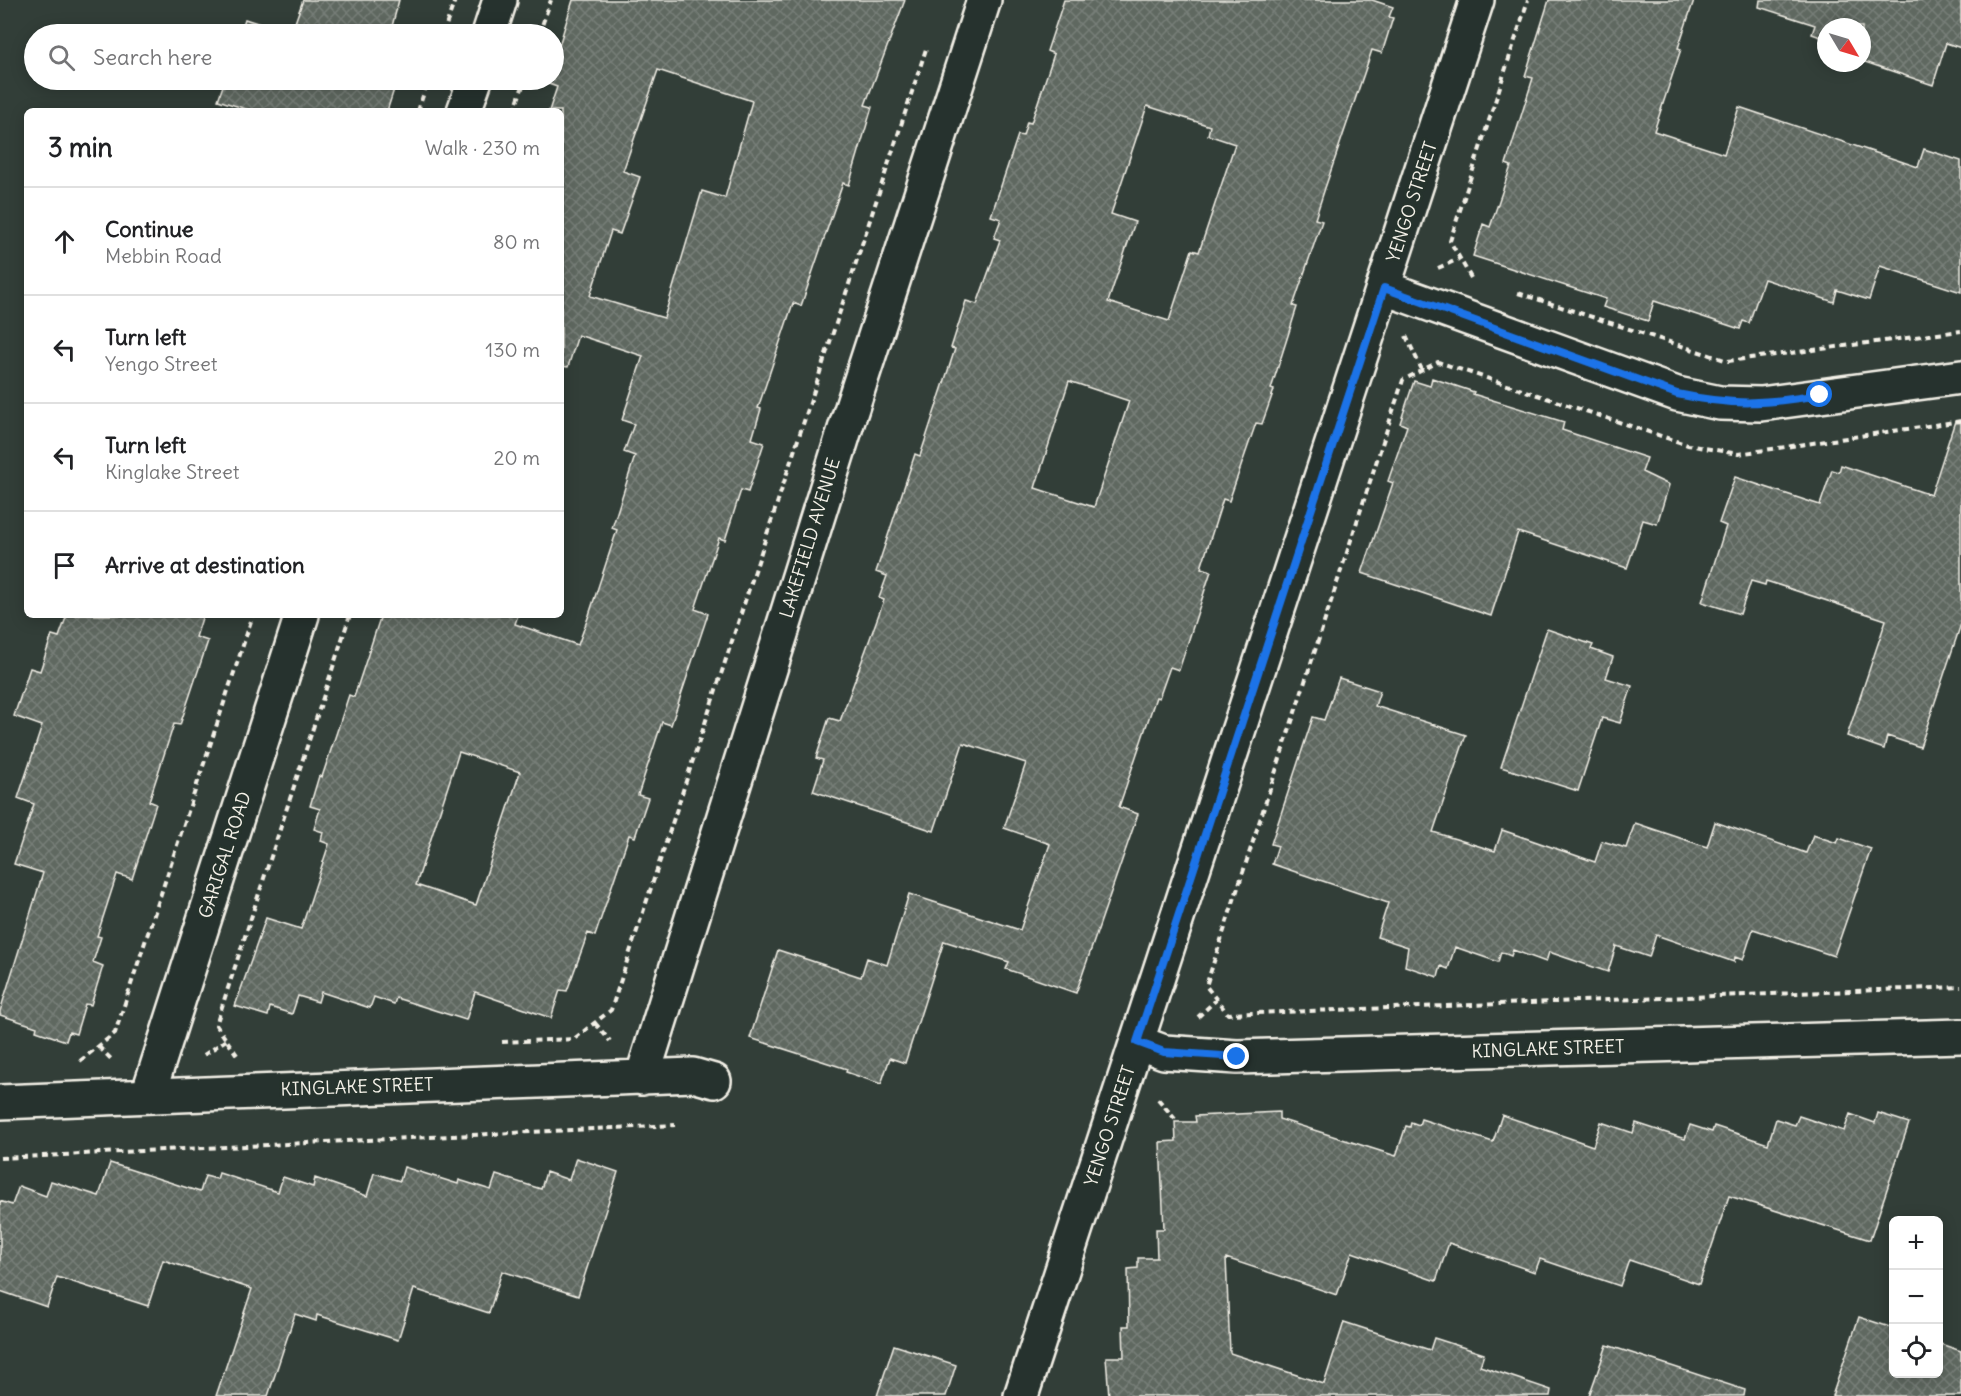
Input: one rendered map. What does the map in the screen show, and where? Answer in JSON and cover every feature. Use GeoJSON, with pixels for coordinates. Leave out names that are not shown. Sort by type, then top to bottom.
{"type":"FeatureCollection","features":[{"type":"Feature","properties":{"kind":"street"},"geometry":{"type":"LineString","coordinates":[[492,24],[500,0]]}},
{"type":"Feature","properties":{"kind":"street","name":"LAKEFIELD AVENUE"},"geometry":{"type":"LineString","coordinates":[[642,1078],[846,423],[984,0]]}},
{"type":"Feature","properties":{"kind":"street","name":"YENGO STREET"},"geometry":{"type":"LineString","coordinates":[[1021,1396],[1477,0]]}},
{"type":"Feature","properties":{"kind":"street"},"geometry":{"type":"LineString","coordinates":[[465,108],[471,90]]}},
{"type":"Feature","properties":{"kind":"street"},"geometry":{"type":"LineString","coordinates":[[1384,288],[1677,394],[1720,403],[1761,404],[1961,377]]}},
{"type":"Feature","properties":{"kind":"street","name":"GARIGAL ROAD"},"geometry":{"type":"LineString","coordinates":[[148,1095],[301,618]]}},
{"type":"Feature","properties":{"kind":"street","name":"KINGLAKE STREET"},"geometry":{"type":"LineString","coordinates":[[1137,1042],[1164,1052],[1237,1057],[1961,1036]]}},
{"type":"Feature","properties":{"kind":"street","name":"KINGLAKE STREET"},"geometry":{"type":"LineString","coordinates":[[0,1102],[693,1076],[714,1081]]}},
{"type":"Feature","properties":{"kind":"path"},"geometry":{"type":"LineString","coordinates":[[446,24],[454,0]]}},
{"type":"Feature","properties":{"kind":"path"},"geometry":{"type":"LineString","coordinates":[[543,24],[551,0]]}},
{"type":"Feature","properties":{"kind":"path"},"geometry":{"type":"LineString","coordinates":[[1479,280],[1468,277],[1450,241],[1528,0]]}},
{"type":"Feature","properties":{"kind":"path"},"geometry":{"type":"LineString","coordinates":[[492,1043],[574,1039],[611,1010],[931,34]]}},
{"type":"Feature","properties":{"kind":"path"},"geometry":{"type":"LineString","coordinates":[[419,108],[425,90]]}},
{"type":"Feature","properties":{"kind":"path"},"geometry":{"type":"LineString","coordinates":[[515,108],[521,90]]}},
{"type":"Feature","properties":{"kind":"path"},"geometry":{"type":"LineString","coordinates":[[1512,291],[1728,362],[1961,331]]}},
{"type":"Feature","properties":{"kind":"path"},"geometry":{"type":"LineString","coordinates":[[1961,422],[1738,454],[1688,445],[1438,362],[1403,380],[1206,986],[1228,1014],[1961,987]]}},
{"type":"Feature","properties":{"kind":"path"},"geometry":{"type":"LineString","coordinates":[[77,1063],[115,1033],[252,618]]}},
{"type":"Feature","properties":{"kind":"path"},"geometry":{"type":"LineString","coordinates":[[247,1054],[236,1055],[216,1025],[349,618]]}},
{"type":"Feature","properties":{"kind":"path"},"geometry":{"type":"LineString","coordinates":[[0,1158],[675,1125]]}},
{"type":"Feature","properties":{"kind":"building"},"geometry":{"type":"Polygon","coordinates":[[[303,0],[399,0],[393,24],[295,24],[303,0]]]}},
{"type":"Feature","properties":{"kind":"building"},"geometry":{"type":"Polygon","coordinates":[[[573,0],[905,0],[865,105],[872,107],[849,185],[843,183],[801,306],[793,303],[758,408],[761,409],[752,439],[764,443],[748,492],[741,490],[725,540],[719,538],[695,609],[708,614],[671,725],[662,722],[638,795],[648,798],[635,837],[629,835],[595,936],[588,933],[567,991],[560,990],[551,1018],[475,992],[466,1020],[396,998],[394,1004],[374,997],[370,1008],[321,992],[318,1002],[298,996],[292,1014],[270,1007],[268,1016],[235,1006],[266,918],[301,929],[329,844],[321,841],[323,832],[314,829],[320,809],[310,806],[349,695],[354,697],[380,618],[517,618],[515,624],[578,645],[589,615],[617,530],[612,528],[635,456],[624,452],[634,424],[622,420],[643,356],[578,335],[568,367],[564,366],[564,108],[550,108],[556,90],[564,90],[564,29],[573,0]],[[658,70],[623,171],[640,177],[620,234],[611,231],[590,296],[664,318],[702,191],[725,198],[752,101],[658,70]],[[459,752],[416,885],[476,905],[520,772],[459,752]]]}},
{"type":"Feature","properties":{"kind":"building"},"geometry":{"type":"Polygon","coordinates":[[[1064,0],[1372,0],[1393,7],[1389,17],[1393,18],[1382,53],[1372,50],[1315,219],[1322,221],[1293,306],[1297,307],[1271,389],[1274,390],[1262,424],[1256,423],[1229,501],[1223,499],[1201,568],[1211,571],[1179,670],[1170,667],[1159,698],[1156,697],[1119,807],[1138,814],[1076,993],[1006,969],[1009,962],[944,941],[905,1063],[890,1058],[881,1084],[846,1072],[847,1069],[750,1038],[778,950],[861,977],[867,958],[887,965],[909,894],[1020,930],[1050,844],[1004,828],[1026,763],[963,743],[934,831],[813,791],[823,760],[816,758],[829,718],[840,721],[884,600],[879,598],[887,576],[876,572],[915,454],[920,456],[955,349],[951,348],[966,301],[977,304],[1000,240],[994,238],[1001,219],[991,216],[1018,135],[1023,136],[1027,122],[1031,123],[1054,54],[1047,51],[1064,0]],[[1147,106],[1111,214],[1135,222],[1108,302],[1169,321],[1192,250],[1199,252],[1235,144],[1208,135],[1210,126],[1147,106]],[[1069,381],[1035,488],[1094,507],[1129,401],[1069,381]]]}},
{"type":"Feature","properties":{"kind":"building"},"geometry":{"type":"Polygon","coordinates":[[[1549,0],[1694,0],[1678,48],[1681,49],[1654,131],[1724,154],[1739,107],[1918,167],[1924,149],[1961,161],[1961,292],[1880,266],[1869,300],[1837,290],[1834,302],[1764,279],[1749,323],[1743,321],[1740,329],[1654,301],[1648,321],[1603,307],[1606,299],[1473,256],[1483,224],[1490,227],[1511,166],[1506,164],[1533,78],[1525,76],[1549,0]]]}},
{"type":"Feature","properties":{"kind":"building"},"geometry":{"type":"Polygon","coordinates":[[[1760,0],[1961,0],[1961,48],[1946,43],[1933,85],[1871,64],[1871,18],[1817,18],[1817,36],[1812,34],[1815,25],[1759,7],[1760,0]]]}},
{"type":"Feature","properties":{"kind":"building"},"geometry":{"type":"Polygon","coordinates":[[[245,19],[260,24],[243,24],[245,19]]]}},
{"type":"Feature","properties":{"kind":"building"},"geometry":{"type":"Polygon","coordinates":[[[222,90],[394,90],[388,108],[243,108],[218,100],[222,90]]]}},
{"type":"Feature","properties":{"kind":"building"},"geometry":{"type":"Polygon","coordinates":[[[1432,378],[1474,392],[1473,394],[1564,422],[1562,430],[1647,458],[1642,472],[1669,485],[1657,524],[1643,520],[1627,568],[1518,532],[1491,616],[1362,573],[1393,483],[1388,481],[1407,426],[1400,423],[1414,381],[1430,386],[1432,378]]]}},
{"type":"Feature","properties":{"kind":"building"},"geometry":{"type":"Polygon","coordinates":[[[1955,421],[1961,422],[1961,624],[1920,747],[1887,736],[1884,749],[1847,736],[1886,620],[1766,581],[1765,585],[1751,581],[1740,614],[1702,602],[1726,526],[1719,523],[1735,477],[1820,505],[1832,470],[1839,472],[1841,465],[1931,495],[1955,421]]]}},
{"type":"Feature","properties":{"kind":"building"},"geometry":{"type":"Polygon","coordinates":[[[66,618],[202,618],[196,637],[208,641],[180,725],[174,724],[149,801],[156,804],[132,879],[117,874],[97,936],[101,937],[93,962],[103,966],[91,1005],[85,1004],[76,1034],[69,1032],[66,1041],[36,1031],[37,1027],[0,1015],[43,873],[14,864],[34,804],[18,798],[42,726],[14,716],[30,668],[40,671],[52,635],[59,637],[66,618]]]}},
{"type":"Feature","properties":{"kind":"building"},"geometry":{"type":"Polygon","coordinates":[[[1547,629],[1593,645],[1591,649],[1613,657],[1606,678],[1632,686],[1620,723],[1602,718],[1578,791],[1501,767],[1547,629]]]}},
{"type":"Feature","properties":{"kind":"building"},"geometry":{"type":"Polygon","coordinates":[[[1339,678],[1380,691],[1375,706],[1466,735],[1433,832],[1495,851],[1502,830],[1595,862],[1602,841],[1626,848],[1635,823],[1707,847],[1715,822],[1806,853],[1813,835],[1837,843],[1839,838],[1871,849],[1834,956],[1753,929],[1743,960],[1735,957],[1734,962],[1656,935],[1649,957],[1616,946],[1608,972],[1549,952],[1546,962],[1513,950],[1511,956],[1501,952],[1498,962],[1455,947],[1448,969],[1441,966],[1438,977],[1405,966],[1408,947],[1377,937],[1388,903],[1272,864],[1278,846],[1271,844],[1313,717],[1324,720],[1339,678]]]}},
{"type":"Feature","properties":{"kind":"building"},"geometry":{"type":"Polygon","coordinates":[[[1279,1112],[1279,1119],[1396,1156],[1406,1126],[1410,1127],[1411,1122],[1419,1125],[1421,1119],[1493,1142],[1502,1115],[1593,1146],[1601,1122],[1633,1133],[1636,1123],[1685,1139],[1690,1125],[1712,1132],[1714,1126],[1768,1144],[1776,1119],[1795,1125],[1799,1116],[1844,1131],[1850,1114],[1875,1123],[1878,1113],[1909,1123],[1870,1240],[1729,1196],[1699,1284],[1629,1260],[1620,1286],[1540,1259],[1535,1272],[1449,1243],[1436,1281],[1352,1252],[1337,1295],[1226,1258],[1230,1353],[1324,1384],[1344,1322],[1430,1350],[1434,1338],[1484,1354],[1480,1366],[1551,1390],[1550,1396],[1109,1396],[1106,1357],[1124,1357],[1123,1326],[1129,1326],[1128,1269],[1138,1268],[1138,1258],[1157,1258],[1156,1229],[1164,1229],[1160,1142],[1176,1141],[1175,1122],[1196,1122],[1195,1116],[1279,1112]]]}},
{"type":"Feature","properties":{"kind":"building"},"geometry":{"type":"Polygon","coordinates":[[[576,1158],[618,1172],[578,1296],[502,1271],[489,1313],[414,1289],[398,1340],[317,1315],[316,1321],[295,1314],[268,1396],[216,1396],[252,1289],[163,1260],[148,1306],[57,1277],[47,1307],[0,1291],[0,1201],[12,1205],[19,1186],[46,1196],[51,1181],[99,1196],[110,1163],[200,1192],[205,1176],[217,1179],[219,1173],[278,1192],[283,1177],[313,1187],[315,1178],[367,1196],[374,1173],[400,1181],[404,1167],[458,1184],[459,1180],[491,1190],[496,1175],[541,1189],[546,1172],[569,1180],[576,1158]]]}},
{"type":"Feature","properties":{"kind":"building"},"geometry":{"type":"Polygon","coordinates":[[[1859,1317],[1889,1327],[1889,1378],[1943,1378],[1943,1345],[1961,1351],[1961,1396],[1832,1396],[1859,1317]]]}},
{"type":"Feature","properties":{"kind":"building"},"geometry":{"type":"Polygon","coordinates":[[[894,1345],[956,1365],[946,1396],[877,1396],[894,1345]]]}},
{"type":"Feature","properties":{"kind":"building"},"geometry":{"type":"Polygon","coordinates":[[[1607,1345],[1745,1390],[1744,1396],[1589,1396],[1607,1345]]]}},
{"type":"Feature","properties":{"kind":"route"},"geometry":{"type":"LineString","coordinates":[[1237,1057],[1196,1056],[1164,1052],[1137,1042],[1384,288],[1677,394],[1720,403],[1761,404],[1820,395]]}}]}
